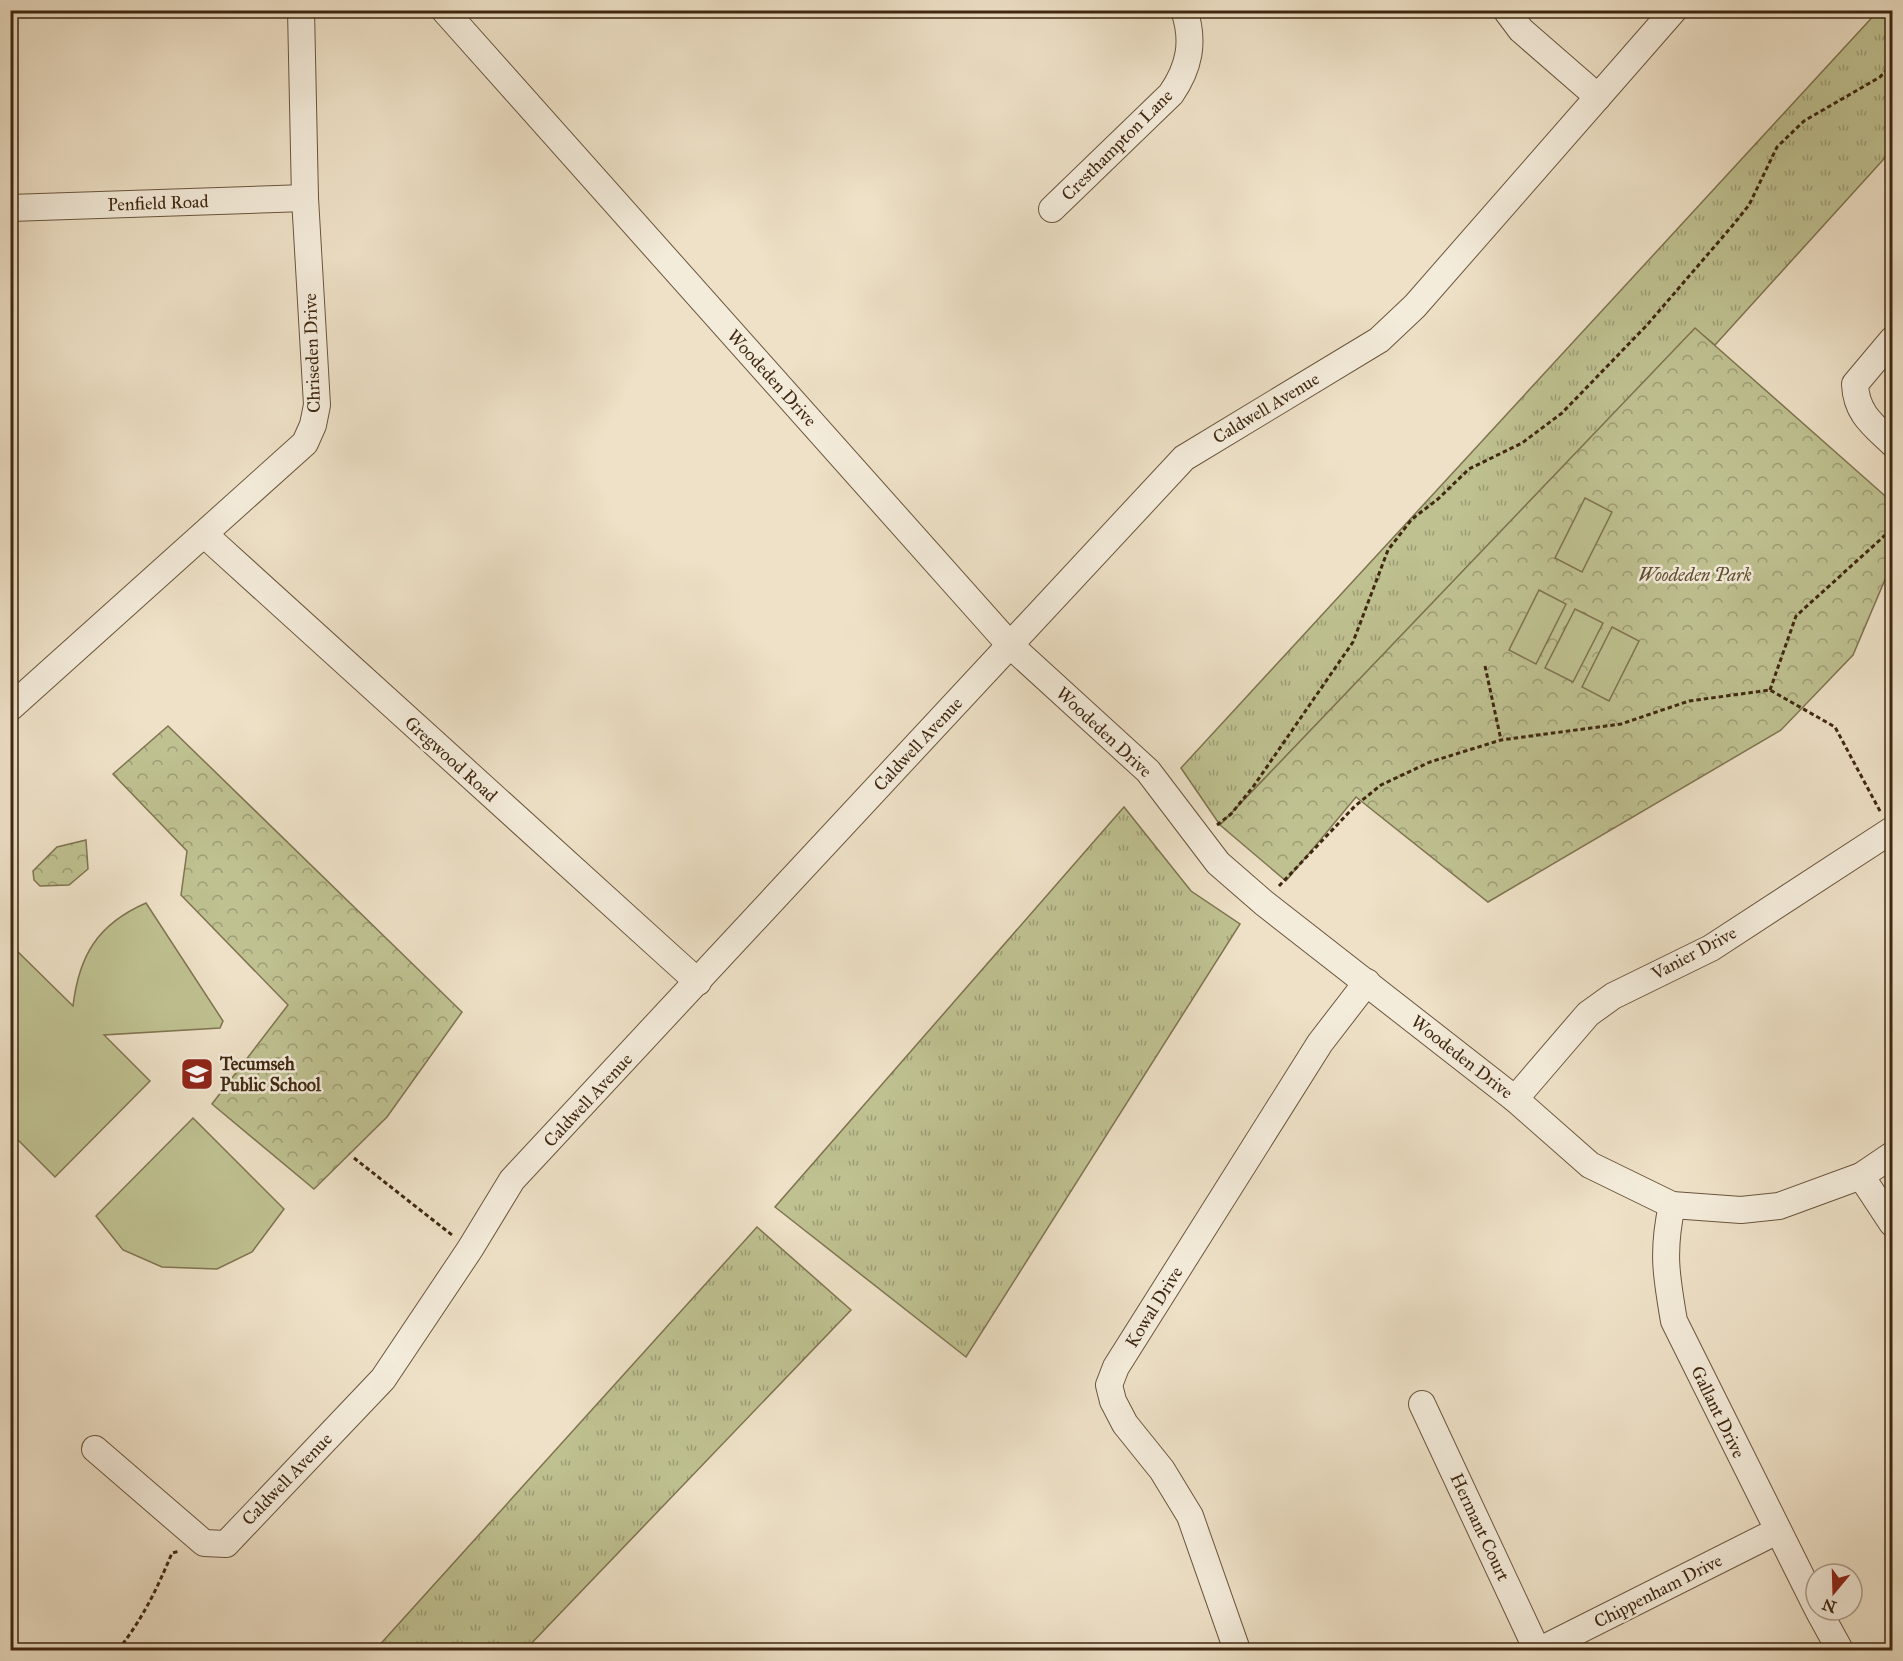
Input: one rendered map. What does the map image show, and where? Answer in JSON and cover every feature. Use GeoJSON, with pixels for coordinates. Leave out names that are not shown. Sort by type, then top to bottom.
{"type":"FeatureCollection","features":[{"type":"Feature","properties":{"kind":"street","name":"Chriseden Drive"},"geometry":{"type":"LineString","coordinates":[[10,708],[205,535],[305,442],[313,425],[317,405],[305,198],[301,10]]}},
{"type":"Feature","properties":{"kind":"street","name":"Woodeden Drive"},"geometry":{"type":"LineString","coordinates":[[444,10],[1010,645],[1148,771],[1218,863],[1263,903],[1515,1099],[1590,1165],[1672,1205],[1741,1210],[1779,1206],[1861,1176],[1893,1155]]}},
{"type":"Feature","properties":{"kind":"street","name":"Cresthampton Lane"},"geometry":{"type":"LineString","coordinates":[[1052,209],[1171,94],[1184,75],[1190,50],[1190,26],[1185,10]]}},
{"type":"Feature","properties":{"kind":"street"},"geometry":{"type":"LineString","coordinates":[[1506,10],[1521,30],[1598,97]]}},
{"type":"Feature","properties":{"kind":"street","name":"Caldwell Avenue"},"geometry":{"type":"LineString","coordinates":[[95,1449],[204,1543],[226,1544],[383,1379],[470,1249],[512,1180],[1184,458],[1386,333],[1415,306],[1674,10]]}},
{"type":"Feature","properties":{"kind":"street","name":"Penfield Road"},"geometry":{"type":"LineString","coordinates":[[10,208],[305,198]]}},
{"type":"Feature","properties":{"kind":"street"},"geometry":{"type":"LineString","coordinates":[[1893,340],[1863,372],[1856,384],[1856,400],[1864,418],[1893,443]]}},
{"type":"Feature","properties":{"kind":"street","name":"Gregwood Road"},"geometry":{"type":"LineString","coordinates":[[205,535],[698,982]]}},
{"type":"Feature","properties":{"kind":"street","name":"Vanier Drive"},"geometry":{"type":"LineString","coordinates":[[1515,1099],[1588,1014],[1612,996],[1711,948],[1892,830]]}},
{"type":"Feature","properties":{"kind":"street","name":"Kowal Drive"},"geometry":{"type":"LineString","coordinates":[[1237,1650],[1191,1516],[1162,1470],[1118,1412],[1109,1385],[1116,1366],[1314,1053],[1366,982]]}},
{"type":"Feature","properties":{"kind":"street"},"geometry":{"type":"LineString","coordinates":[[1861,1176],[1893,1223]]}},
{"type":"Feature","properties":{"kind":"street","name":"Gallant Drive"},"geometry":{"type":"LineString","coordinates":[[1672,1205],[1665,1240],[1666,1270],[1674,1321],[1804,1583]]}},
{"type":"Feature","properties":{"kind":"street","name":"Hermant Court"},"geometry":{"type":"LineString","coordinates":[[1422,1404],[1539,1650]]}},
{"type":"Feature","properties":{"kind":"street","name":"Chippenham Drive"},"geometry":{"type":"LineString","coordinates":[[1539,1650],[1777,1531]]}},
{"type":"Feature","properties":{"kind":"street"},"geometry":{"type":"LineString","coordinates":[[1825,1622],[1840,1650]]}},
{"type":"Feature","properties":{"kind":"path"},"geometry":{"type":"LineString","coordinates":[[1200,839],[1231,814],[1253,787],[1353,642],[1388,550],[1412,519],[1469,470],[1522,443],[1562,413],[1647,324],[1739,218],[1749,205],[1777,147],[1804,120],[1880,77],[1893,64]]}},
{"type":"Feature","properties":{"kind":"path"},"geometry":{"type":"LineString","coordinates":[[1770,690],[1796,616],[1893,529]]}},
{"type":"Feature","properties":{"kind":"path"},"geometry":{"type":"LineString","coordinates":[[1485,666],[1501,740]]}},
{"type":"Feature","properties":{"kind":"path"},"geometry":{"type":"LineString","coordinates":[[1263,903],[1355,806],[1381,786],[1430,762],[1501,740],[1621,724],[1689,701],[1770,690],[1835,727],[1892,830]]}},
{"type":"Feature","properties":{"kind":"path"},"geometry":{"type":"LineString","coordinates":[[354,1158],[470,1249]]}},
{"type":"Feature","properties":{"kind":"path"},"geometry":{"type":"LineString","coordinates":[[118,1650],[139,1623],[156,1593],[172,1553],[183,1551]]}},
{"type":"Feature","properties":{"kind":"green space"},"geometry":{"type":"Polygon","coordinates":[[[1878,11],[1892,11],[1892,150],[1715,345],[1695,329],[1220,825],[1181,768],[1878,11]]]}},
{"type":"Feature","properties":{"kind":"green space","name":"Woodeden Park"},"geometry":{"type":"Polygon","coordinates":[[[1695,328],[1892,502],[1892,563],[1853,655],[1781,730],[1488,902],[1356,797],[1286,881],[1220,825],[1695,328]]]}},
{"type":"Feature","properties":{"kind":"green space"},"geometry":{"type":"Polygon","coordinates":[[[1585,498],[1612,512],[1582,572],[1555,558],[1585,498]]]}},
{"type":"Feature","properties":{"kind":"green space"},"geometry":{"type":"Polygon","coordinates":[[[1539,590],[1566,604],[1536,664],[1509,650],[1539,590]]]}},
{"type":"Feature","properties":{"kind":"green space"},"geometry":{"type":"Polygon","coordinates":[[[1575,609],[1603,623],[1573,682],[1545,668],[1575,609]]]}},
{"type":"Feature","properties":{"kind":"green space"},"geometry":{"type":"Polygon","coordinates":[[[1612,627],[1639,641],[1609,701],[1582,687],[1612,627]]]}},
{"type":"Feature","properties":{"kind":"green space"},"geometry":{"type":"Polygon","coordinates":[[[168,726],[462,1012],[387,1117],[314,1189],[212,1104],[288,1005],[181,895],[187,851],[113,774],[168,726]]]}},
{"type":"Feature","properties":{"kind":"green space"},"geometry":{"type":"Polygon","coordinates":[[[1124,807],[1191,891],[1240,924],[966,1357],[775,1207],[1124,807]]]}},
{"type":"Feature","properties":{"kind":"green space"},"geometry":{"type":"Polygon","coordinates":[[[86,840],[88,869],[69,885],[40,886],[34,880],[33,871],[57,847],[86,840]]]}},
{"type":"Feature","properties":{"kind":"green space"},"geometry":{"type":"Polygon","coordinates":[[[146,903],[223,1021],[220,1028],[104,1035],[150,1081],[55,1177],[11,1133],[11,945],[73,1006],[80,971],[94,943],[115,921],[146,903]]]}},
{"type":"Feature","properties":{"kind":"green space"},"geometry":{"type":"Polygon","coordinates":[[[193,1118],[284,1209],[252,1252],[217,1269],[162,1267],[123,1250],[96,1216],[193,1118]]]}},
{"type":"Feature","properties":{"kind":"green space"},"geometry":{"type":"Polygon","coordinates":[[[757,1227],[851,1310],[525,1650],[375,1650],[757,1227]]]}},
{"type":"Feature","properties":{"kind":"place","name":"Tecumseh Public School"},"geometry":{"type":"Point","coordinates":[197,1074]}}]}
